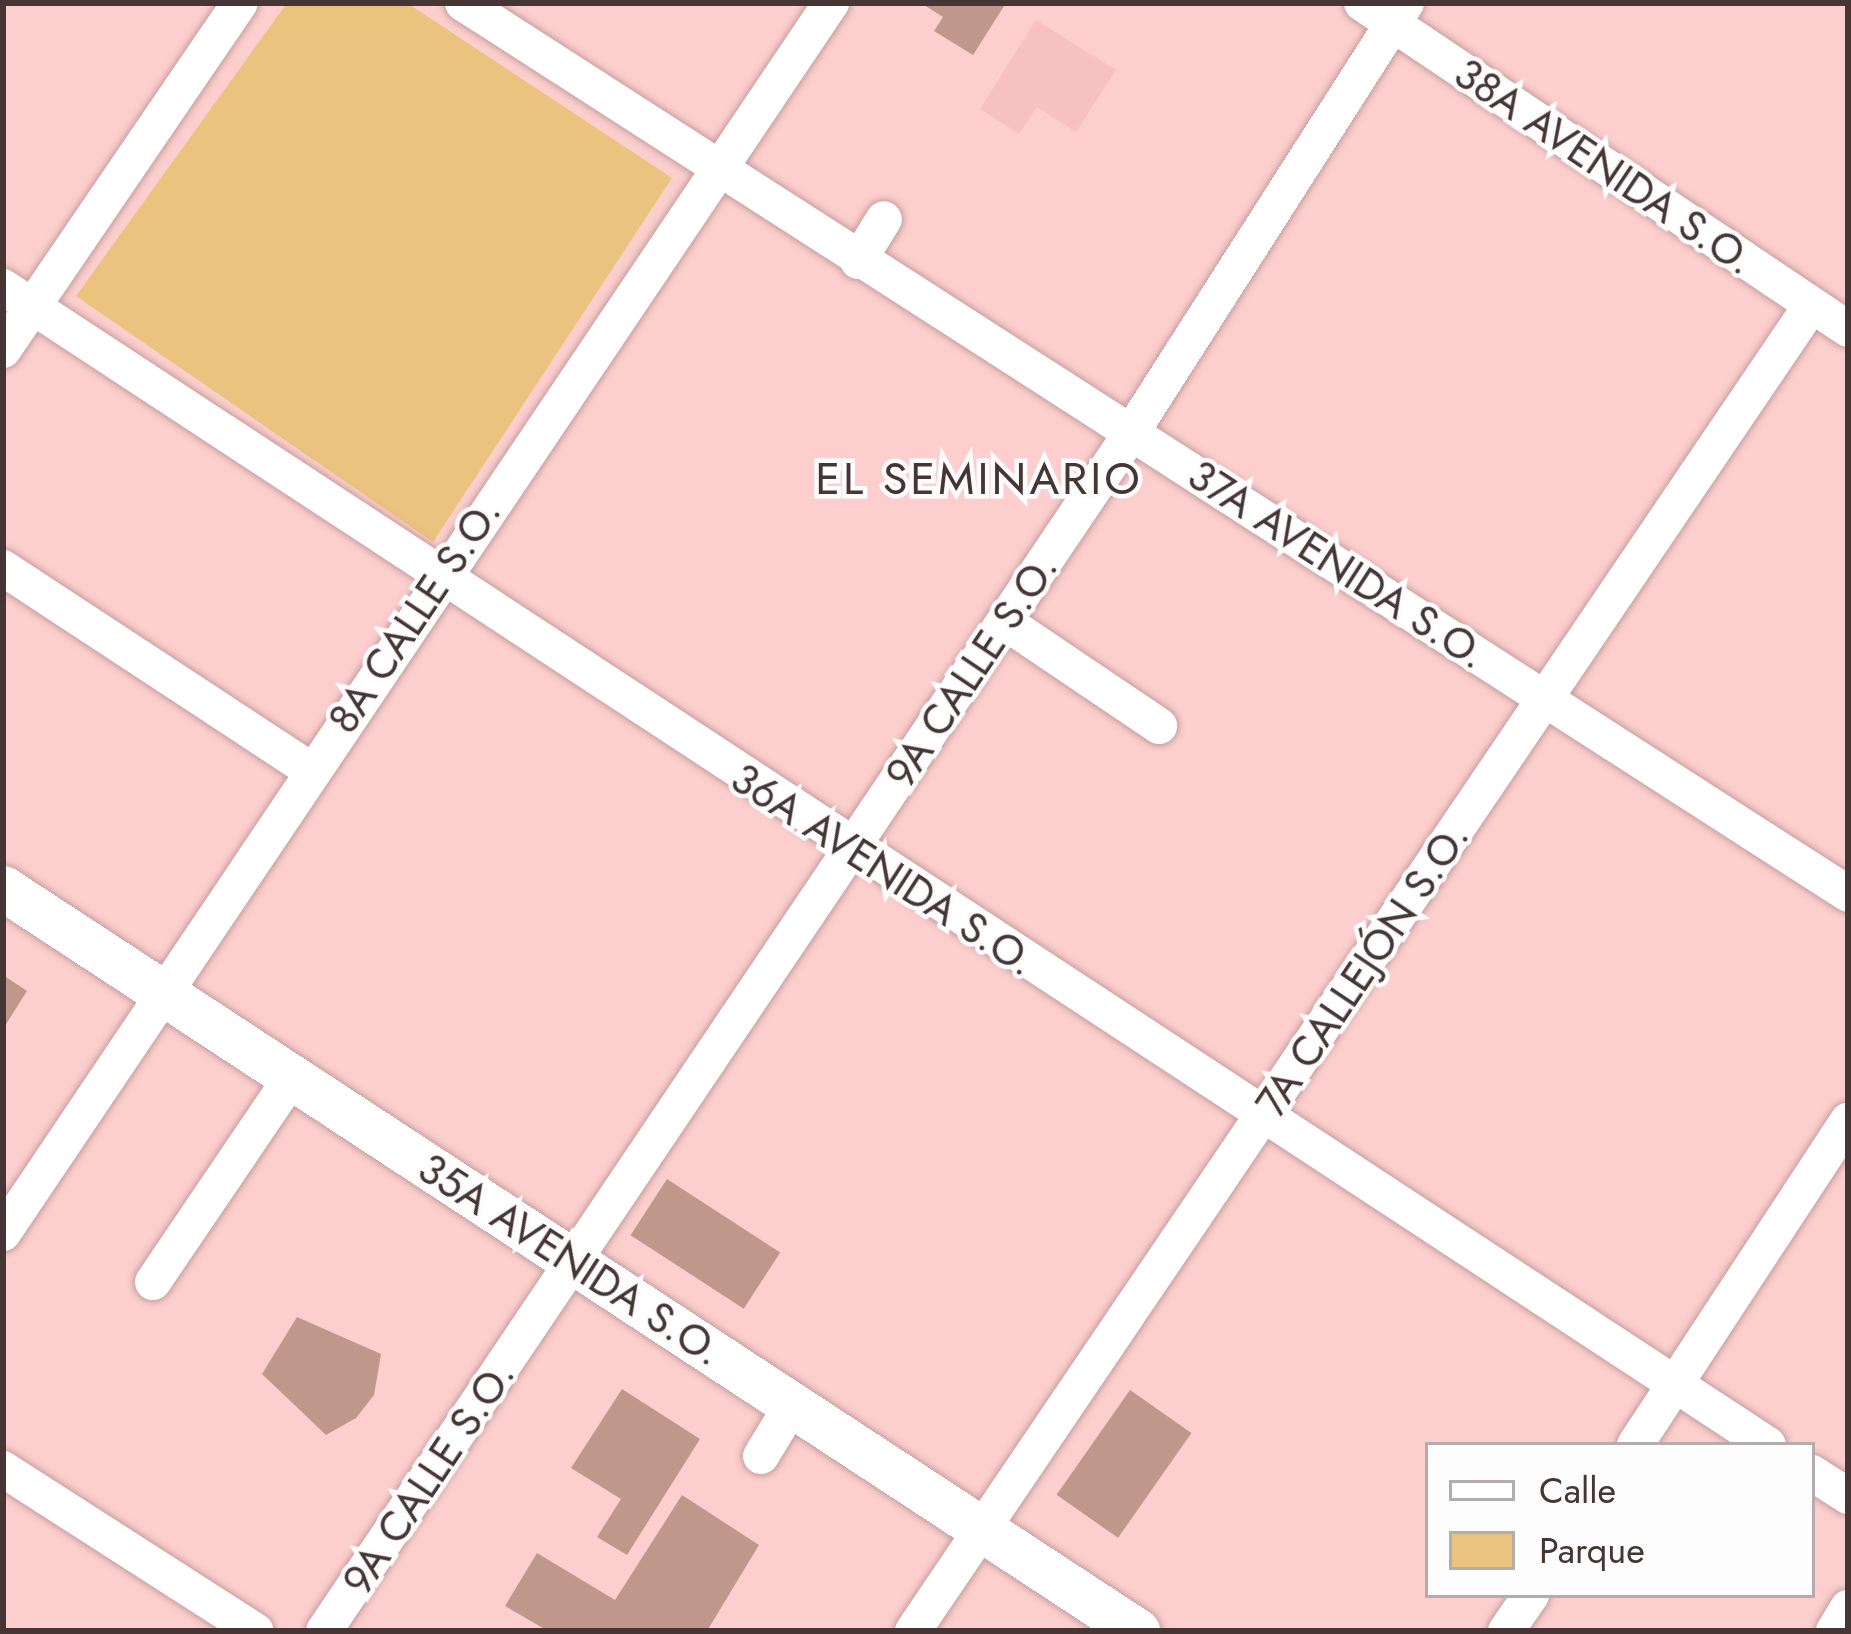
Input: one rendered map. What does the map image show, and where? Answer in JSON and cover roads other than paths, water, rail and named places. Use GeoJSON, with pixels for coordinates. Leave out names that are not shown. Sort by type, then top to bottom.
{"type":"FeatureCollection","features":[{"type":"Feature","properties":{"kind":"main road","name":"35A AVENIDA S.O."},"geometry":{"type":"LineString","coordinates":[[3,888],[1137,1631]]}},
{"type":"Feature","properties":{"kind":"street"},"geometry":{"type":"LineString","coordinates":[[3,350],[18,296],[240,3]]}},
{"type":"Feature","properties":{"kind":"street","name":"37A AVENIDA S.O."},"geometry":{"type":"LineString","coordinates":[[464,3],[716,172],[1848,894]]}},
{"type":"Feature","properties":{"kind":"street","name":"8A CALLE S.O."},"geometry":{"type":"LineString","coordinates":[[3,1233],[831,3]]}},
{"type":"Feature","properties":{"kind":"street","name":"38A AVENIDA S.O."},"geometry":{"type":"LineString","coordinates":[[1362,3],[1399,14],[1810,307],[1848,329]]}},
{"type":"Feature","properties":{"kind":"street","name":"9A CALLE S.O."},"geometry":{"type":"LineString","coordinates":[[325,1631],[1131,433],[1399,14]]}},
{"type":"Feature","properties":{"kind":"street"},"geometry":{"type":"LineString","coordinates":[[858,261],[884,219]]}},
{"type":"Feature","properties":{"kind":"street","name":"36A AVENIDA S.O."},"geometry":{"type":"LineString","coordinates":[[18,296],[1262,1120],[1763,1442]]}},
{"type":"Feature","properties":{"kind":"street","name":"7A CALLEJÓN S.O."},"geometry":{"type":"LineString","coordinates":[[914,1631],[1810,307]]}},
{"type":"Feature","properties":{"kind":"street"},"geometry":{"type":"LineString","coordinates":[[3,568],[312,771]]}},
{"type":"Feature","properties":{"kind":"street"},"geometry":{"type":"LineString","coordinates":[[1005,622],[1159,726]]}},
{"type":"Feature","properties":{"kind":"street"},"geometry":{"type":"LineString","coordinates":[[154,1282],[291,1078]]}},
{"type":"Feature","properties":{"kind":"street"},"geometry":{"type":"LineString","coordinates":[[1637,1442],[1848,1120]]}},
{"type":"Feature","properties":{"kind":"street"},"geometry":{"type":"LineString","coordinates":[[760,1456],[792,1405]]}},
{"type":"Feature","properties":{"kind":"street"},"geometry":{"type":"LineString","coordinates":[[3,1468],[255,1631]]}},
{"type":"Feature","properties":{"kind":"street"},"geometry":{"type":"LineString","coordinates":[[1815,1475],[1848,1496]]}},
{"type":"Feature","properties":{"kind":"street"},"geometry":{"type":"LineString","coordinates":[[1506,1631],[1529,1598]]}},
{"type":"Feature","properties":{"kind":"street"},"geometry":{"type":"LineString","coordinates":[[1834,1631],[1848,1608]]}},
{"type":"Feature","properties":{"kind":"district","name":"EL SEMINARIO"},"geometry":{"type":"Point","coordinates":[979,479]}}]}
